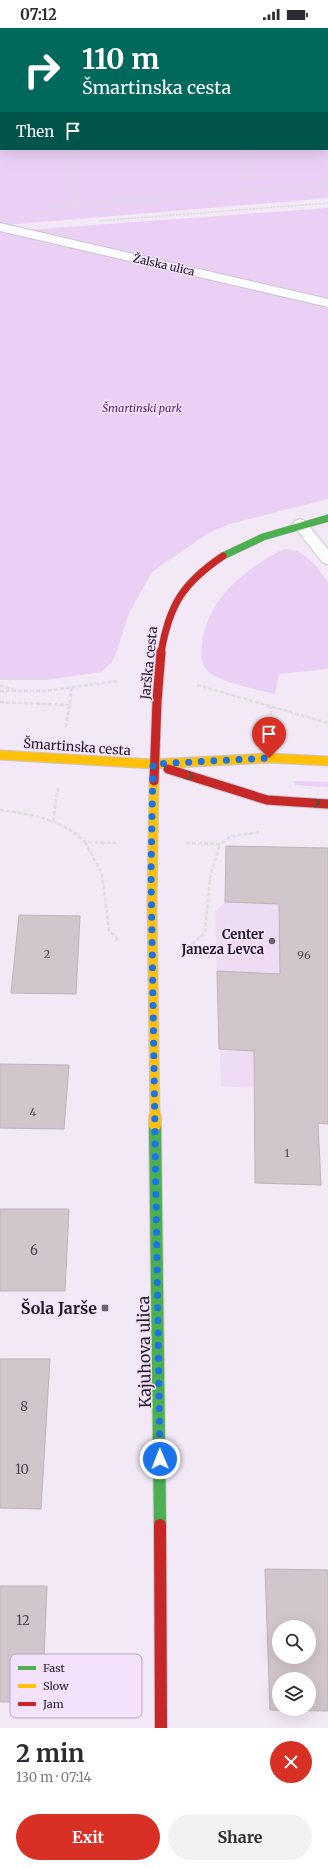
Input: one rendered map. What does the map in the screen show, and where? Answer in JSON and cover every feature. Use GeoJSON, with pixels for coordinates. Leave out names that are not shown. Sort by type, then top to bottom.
{"type":"FeatureCollection","features":[{"type":"Feature","properties":{"kind":"main road","name":"Jarška cesta"},"geometry":{"type":"LineString","coordinates":[[153,764],[159,661],[165,625],[174,605],[185,587],[202,571],[225,556],[258,539],[300,524],[328,518]]}},
{"type":"Feature","properties":{"kind":"main road","name":"Šmartinska cesta"},"geometry":{"type":"LineString","coordinates":[[0,755],[153,764],[269,758],[328,761]]}},
{"type":"Feature","properties":{"kind":"main road","name":"Šmartinska cesta"},"geometry":{"type":"LineString","coordinates":[[153,764],[267,800],[328,804]]}},
{"type":"Feature","properties":{"kind":"main road","name":"Kajuhova ulica"},"geometry":{"type":"LineString","coordinates":[[153,764],[151,872],[161,1523],[161,1728]]}},
{"type":"Feature","properties":{"kind":"lane","name":"Žalska ulica"},"geometry":{"type":"LineString","coordinates":[[0,227],[328,303]]}},
{"type":"Feature","properties":{"kind":"lane"},"geometry":{"type":"LineString","coordinates":[[300,524],[328,559]]}},
{"type":"Feature","properties":{"kind":"path"},"geometry":{"type":"LineString","coordinates":[[72,150],[75,205],[328,185]]}},
{"type":"Feature","properties":{"kind":"path"},"geometry":{"type":"LineString","coordinates":[[244,150],[254,190]]}},
{"type":"Feature","properties":{"kind":"path"},"geometry":{"type":"LineString","coordinates":[[92,222],[328,203]]}},
{"type":"Feature","properties":{"kind":"path"},"geometry":{"type":"LineString","coordinates":[[0,691],[58,690],[118,681]]}},
{"type":"Feature","properties":{"kind":"path"},"geometry":{"type":"LineString","coordinates":[[0,685],[16,691]]}},
{"type":"Feature","properties":{"kind":"path"},"geometry":{"type":"LineString","coordinates":[[197,685],[328,723]]}},
{"type":"Feature","properties":{"kind":"path"},"geometry":{"type":"LineString","coordinates":[[0,702],[69,705]]}},
{"type":"Feature","properties":{"kind":"path"},"geometry":{"type":"LineString","coordinates":[[53,821],[55,807]]}},
{"type":"Feature","properties":{"kind":"path"},"geometry":{"type":"LineString","coordinates":[[0,810],[53,821],[72,829],[84,842],[98,864],[102,874],[105,888],[109,930],[153,976],[205,933],[209,879],[214,856],[220,844],[232,836],[266,831]]}},
{"type":"Feature","properties":{"kind":"path"},"geometry":{"type":"LineString","coordinates":[[84,842],[104,843]]}},
{"type":"Feature","properties":{"kind":"path"},"geometry":{"type":"LineString","coordinates":[[199,843],[220,844]]}},
{"type":"Feature","properties":{"kind":"shaded area","name":"Center Janeza Levca"},"geometry":{"type":"Polygon","coordinates":[[[226,846],[328,848],[328,1091],[221,1086],[215,912],[225,902],[226,846]]]}},
{"type":"Feature","properties":{"kind":"green space"},"geometry":{"type":"Polygon","coordinates":[[[0,150],[328,150],[328,198],[6,225],[0,224],[0,150]]]}},
{"type":"Feature","properties":{"kind":"green space"},"geometry":{"type":"Polygon","coordinates":[[[328,208],[328,299],[26,230],[328,208]]]}},
{"type":"Feature","properties":{"kind":"green space","name":"Šmartinski park"},"geometry":{"type":"Polygon","coordinates":[[[0,231],[328,307],[328,499],[229,524],[207,534],[152,572],[129,613],[115,656],[111,663],[101,672],[46,680],[0,680],[0,231]]]}},
{"type":"Feature","properties":{"kind":"green space"},"geometry":{"type":"Polygon","coordinates":[[[282,550],[296,551],[303,554],[314,564],[328,582],[328,669],[279,674],[275,694],[250,688],[214,676],[204,666],[201,652],[205,628],[211,613],[219,600],[241,576],[282,550]]]}},
{"type":"Feature","properties":{"kind":"green space"},"geometry":{"type":"Polygon","coordinates":[[[294,781],[328,782],[328,787],[295,785],[294,781]]]}},
{"type":"Feature","properties":{"kind":"building","name":"Center Janeza Levca"},"geometry":{"type":"Polygon","coordinates":[[[226,846],[328,848],[328,1124],[318,1123],[321,1185],[255,1183],[254,1051],[219,1049],[217,971],[280,974],[279,904],[225,902],[226,846]]]}},
{"type":"Feature","properties":{"kind":"building"},"geometry":{"type":"Polygon","coordinates":[[[19,915],[80,916],[76,994],[11,993],[19,915]]]}},
{"type":"Feature","properties":{"kind":"building"},"geometry":{"type":"Polygon","coordinates":[[[0,1064],[69,1065],[64,1129],[0,1128],[0,1064]]]}},
{"type":"Feature","properties":{"kind":"building"},"geometry":{"type":"Polygon","coordinates":[[[0,1209],[69,1209],[65,1291],[0,1291],[0,1209]]]}},
{"type":"Feature","properties":{"kind":"building"},"geometry":{"type":"Polygon","coordinates":[[[0,1359],[50,1359],[41,1509],[0,1508],[0,1359]]]}},
{"type":"Feature","properties":{"kind":"building"},"geometry":{"type":"Polygon","coordinates":[[[265,1569],[328,1570],[328,1711],[316,1711],[316,1672],[272,1672],[272,1710],[270,1710],[265,1569]]]}},
{"type":"Feature","properties":{"kind":"building"},"geometry":{"type":"Polygon","coordinates":[[[0,1586],[47,1586],[44,1654],[10,1654],[10,1702],[0,1702],[0,1586]]]}},
{"type":"Feature","properties":{"kind":"traffic: fast"},"geometry":{"type":"LineString","coordinates":[[223,556],[263,537],[328,518]]}},
{"type":"Feature","properties":{"kind":"traffic: fast"},"geometry":{"type":"LineString","coordinates":[[155,1125],[160,1525]]}},
{"type":"Feature","properties":{"kind":"traffic: slow"},"geometry":{"type":"LineString","coordinates":[[0,755],[153,764],[269,758],[328,761]]}},
{"type":"Feature","properties":{"kind":"traffic: slow"},"geometry":{"type":"LineString","coordinates":[[154,781],[152,906],[155,1125]]}},
{"type":"Feature","properties":{"kind":"traffic: jam"},"geometry":{"type":"LineString","coordinates":[[154,781],[160,657],[169,618],[177,600],[188,584],[203,569],[223,556]]}},
{"type":"Feature","properties":{"kind":"traffic: jam"},"geometry":{"type":"LineString","coordinates":[[168,769],[267,800],[328,804]]}},
{"type":"Feature","properties":{"kind":"traffic: jam"},"geometry":{"type":"LineString","coordinates":[[160,1525],[161,1728]]}},
{"type":"Feature","properties":{"kind":"place","name":"Center Janeza Levca"},"geometry":{"type":"Point","coordinates":[272,941]}},
{"type":"Feature","properties":{"kind":"place","name":"Šola Jarše"},"geometry":{"type":"Point","coordinates":[105,1308]}},
{"type":"Feature","properties":{"kind":"route"},"geometry":{"type":"LineString","coordinates":[[160,1459],[151,872],[153,764],[269,758]]}}]}
